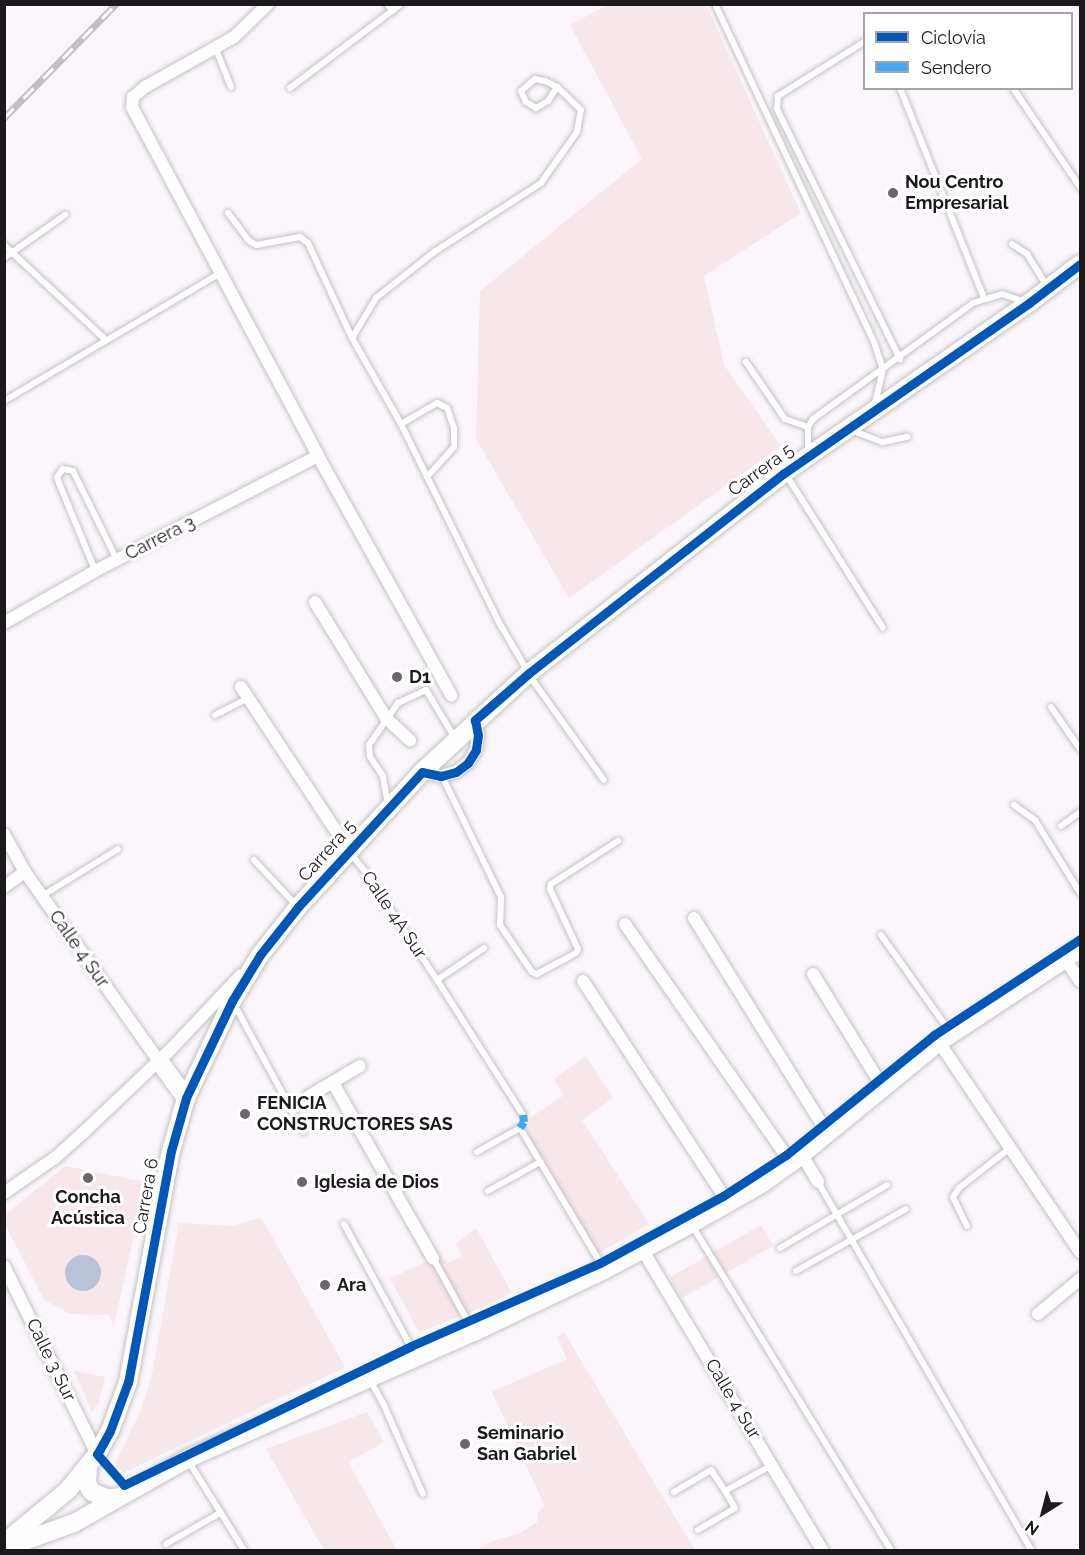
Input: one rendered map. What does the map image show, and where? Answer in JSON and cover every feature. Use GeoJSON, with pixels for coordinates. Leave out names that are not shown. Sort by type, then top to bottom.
{"type":"FeatureCollection","features":[{"type":"Feature","properties":{"kind":"main road","name":"Carrera 5"},"geometry":{"type":"LineString","coordinates":[[260,955],[298,907],[388,807],[456,738],[529,673],[784,473],[1029,303],[1080,264]]}},
{"type":"Feature","properties":{"kind":"main road","name":"Carrera 6"},"geometry":{"type":"LineString","coordinates":[[4,1545],[74,1523],[187,1459],[474,1332],[604,1270],[691,1224],[796,1159],[945,1038],[1076,953]]}},
{"type":"Feature","properties":{"kind":"main road","name":"Carrera 6"},"geometry":{"type":"LineString","coordinates":[[4,1545],[45,1512],[93,1460],[110,1431],[128,1382],[171,1151],[186,1098],[232,1001],[260,955]]}},
{"type":"Feature","properties":{"kind":"main road"},"geometry":{"type":"LineString","coordinates":[[159,1061],[186,1098]]}},
{"type":"Feature","properties":{"kind":"main road"},"geometry":{"type":"LineString","coordinates":[[93,1460],[87,1484],[92,1492],[109,1499],[118,1497]]}},
{"type":"Feature","properties":{"kind":"street"},"geometry":{"type":"LineString","coordinates":[[268,4],[234,37],[145,87],[133,97],[132,107],[219,274],[451,695]]}},
{"type":"Feature","properties":{"kind":"street","name":"Carrera 3"},"geometry":{"type":"LineString","coordinates":[[4,623],[95,571],[318,456]]}},
{"type":"Feature","properties":{"kind":"street"},"geometry":{"type":"LineString","coordinates":[[315,602],[386,718],[410,740]]}},
{"type":"Feature","properties":{"kind":"street","name":"Calle 4A Sur"},"geometry":{"type":"LineString","coordinates":[[245,693],[349,851]]}},
{"type":"Feature","properties":{"kind":"street"},"geometry":{"type":"LineString","coordinates":[[422,772],[441,776],[456,772],[468,763],[477,742],[475,720]]}},
{"type":"Feature","properties":{"kind":"street","name":"Calle 4 Sur"},"geometry":{"type":"LineString","coordinates":[[4,834],[25,872],[159,1061]]}},
{"type":"Feature","properties":{"kind":"street"},"geometry":{"type":"LineString","coordinates":[[4,887],[25,872]]}},
{"type":"Feature","properties":{"kind":"street"},"geometry":{"type":"LineString","coordinates":[[694,918],[828,1134]]}},
{"type":"Feature","properties":{"kind":"street"},"geometry":{"type":"LineString","coordinates":[[626,924],[796,1159],[818,1182]]}},
{"type":"Feature","properties":{"kind":"street"},"geometry":{"type":"LineString","coordinates":[[1076,953],[1080,981]]}},
{"type":"Feature","properties":{"kind":"street","name":"Carrera 5"},"geometry":{"type":"LineString","coordinates":[[4,1193],[56,1157],[159,1061],[260,955]]}},
{"type":"Feature","properties":{"kind":"street"},"geometry":{"type":"LineString","coordinates":[[813,974],[883,1088]]}},
{"type":"Feature","properties":{"kind":"street"},"geometry":{"type":"LineString","coordinates":[[584,981],[728,1203]]}},
{"type":"Feature","properties":{"kind":"street"},"geometry":{"type":"LineString","coordinates":[[945,1038],[1011,1148],[1080,1252]]}},
{"type":"Feature","properties":{"kind":"street"},"geometry":{"type":"LineString","coordinates":[[309,1096],[360,1066]]}},
{"type":"Feature","properties":{"kind":"street"},"geometry":{"type":"LineString","coordinates":[[333,1083],[433,1258]]}},
{"type":"Feature","properties":{"kind":"street","name":"Calle 4 Sur"},"geometry":{"type":"LineString","coordinates":[[642,1249],[822,1551]]}},
{"type":"Feature","properties":{"kind":"street","name":"Calle 3 Sur"},"geometry":{"type":"LineString","coordinates":[[4,1266],[93,1460]]}},
{"type":"Feature","properties":{"kind":"street"},"geometry":{"type":"LineString","coordinates":[[1038,1314],[1080,1279]]}},
{"type":"Feature","properties":{"kind":"lane"},"geometry":{"type":"LineString","coordinates":[[387,4],[393,11]]}},
{"type":"Feature","properties":{"kind":"lane"},"geometry":{"type":"LineString","coordinates":[[290,88],[401,4]]}},
{"type":"Feature","properties":{"kind":"lane"},"geometry":{"type":"LineString","coordinates":[[715,4],[874,342],[883,369],[873,412]]}},
{"type":"Feature","properties":{"kind":"lane"},"geometry":{"type":"LineString","coordinates":[[863,43],[778,96],[777,109],[900,359]]}},
{"type":"Feature","properties":{"kind":"lane"},"geometry":{"type":"LineString","coordinates":[[214,47],[231,87]]}},
{"type":"Feature","properties":{"kind":"lane"},"geometry":{"type":"LineString","coordinates":[[352,338],[376,298],[434,252],[541,183],[577,132],[581,110],[557,87],[545,81],[535,80],[525,85],[521,91],[526,102],[536,108],[548,101],[557,87]]}},
{"type":"Feature","properties":{"kind":"lane"},"geometry":{"type":"LineString","coordinates":[[901,90],[984,298]]}},
{"type":"Feature","properties":{"kind":"lane"},"geometry":{"type":"LineString","coordinates":[[1014,90],[1080,187]]}},
{"type":"Feature","properties":{"kind":"lane"},"geometry":{"type":"LineString","coordinates":[[228,213],[248,240],[256,244],[300,237],[308,243],[352,338],[401,424],[501,626],[529,673],[604,780]]}},
{"type":"Feature","properties":{"kind":"lane"},"geometry":{"type":"LineString","coordinates":[[4,258],[66,215]]}},
{"type":"Feature","properties":{"kind":"lane"},"geometry":{"type":"LineString","coordinates":[[1012,244],[1027,254],[1048,288]]}},
{"type":"Feature","properties":{"kind":"lane"},"geometry":{"type":"LineString","coordinates":[[4,245],[106,340]]}},
{"type":"Feature","properties":{"kind":"lane"},"geometry":{"type":"LineString","coordinates":[[4,401],[219,274]]}},
{"type":"Feature","properties":{"kind":"lane"},"geometry":{"type":"LineString","coordinates":[[809,455],[808,427],[813,419],[984,298],[1002,294],[1029,303]]}},
{"type":"Feature","properties":{"kind":"lane"},"geometry":{"type":"LineString","coordinates":[[746,362],[785,419],[808,427]]}},
{"type":"Feature","properties":{"kind":"lane"},"geometry":{"type":"LineString","coordinates":[[401,424],[437,403],[447,408],[454,428],[454,447],[427,477]]}},
{"type":"Feature","properties":{"kind":"lane"},"geometry":{"type":"LineString","coordinates":[[848,430],[883,442],[907,437]]}},
{"type":"Feature","properties":{"kind":"lane"},"geometry":{"type":"LineString","coordinates":[[95,571],[58,483],[57,477],[63,469],[73,471],[117,560]]}},
{"type":"Feature","properties":{"kind":"lane"},"geometry":{"type":"LineString","coordinates":[[784,473],[883,628]]}},
{"type":"Feature","properties":{"kind":"lane"},"geometry":{"type":"LineString","coordinates":[[388,807],[383,776],[370,757],[369,745],[398,703],[426,690],[456,738]]}},
{"type":"Feature","properties":{"kind":"lane"},"geometry":{"type":"LineString","coordinates":[[215,715],[245,693]]}},
{"type":"Feature","properties":{"kind":"lane"},"geometry":{"type":"LineString","coordinates":[[1051,706],[1080,749]]}},
{"type":"Feature","properties":{"kind":"lane"},"geometry":{"type":"LineString","coordinates":[[441,776],[501,897],[500,925],[532,972],[537,974],[576,953],[578,949],[550,889],[551,884],[618,841]]}},
{"type":"Feature","properties":{"kind":"lane"},"geometry":{"type":"LineString","coordinates":[[1014,805],[1035,820],[1080,893]]}},
{"type":"Feature","properties":{"kind":"lane"},"geometry":{"type":"LineString","coordinates":[[1061,826],[1080,812]]}},
{"type":"Feature","properties":{"kind":"lane"},"geometry":{"type":"LineString","coordinates":[[42,896],[118,849]]}},
{"type":"Feature","properties":{"kind":"lane","name":"Calle 4A Sur"},"geometry":{"type":"LineString","coordinates":[[349,851],[437,980],[523,1115]]}},
{"type":"Feature","properties":{"kind":"lane"},"geometry":{"type":"LineString","coordinates":[[254,860],[298,907]]}},
{"type":"Feature","properties":{"kind":"lane"},"geometry":{"type":"LineString","coordinates":[[881,935],[945,1038]]}},
{"type":"Feature","properties":{"kind":"lane"},"geometry":{"type":"LineString","coordinates":[[437,980],[484,948]]}},
{"type":"Feature","properties":{"kind":"lane"},"geometry":{"type":"LineString","coordinates":[[232,1001],[303,1131]]}},
{"type":"Feature","properties":{"kind":"lane"},"geometry":{"type":"LineString","coordinates":[[477,1152],[520,1128],[604,1270]]}},
{"type":"Feature","properties":{"kind":"lane"},"geometry":{"type":"LineString","coordinates":[[968,1226],[953,1197],[958,1188],[1011,1148]]}},
{"type":"Feature","properties":{"kind":"lane"},"geometry":{"type":"LineString","coordinates":[[488,1191],[540,1162]]}},
{"type":"Feature","properties":{"kind":"lane"},"geometry":{"type":"LineString","coordinates":[[818,1182],[1031,1551]]}},
{"type":"Feature","properties":{"kind":"lane"},"geometry":{"type":"LineString","coordinates":[[780,1248],[887,1185]]}},
{"type":"Feature","properties":{"kind":"lane"},"geometry":{"type":"LineString","coordinates":[[796,1271],[853,1241],[906,1209]]}},
{"type":"Feature","properties":{"kind":"lane"},"geometry":{"type":"LineString","coordinates":[[344,1224],[417,1357]]}},
{"type":"Feature","properties":{"kind":"lane"},"geometry":{"type":"LineString","coordinates":[[691,1224],[891,1551]]}},
{"type":"Feature","properties":{"kind":"lane"},"geometry":{"type":"LineString","coordinates":[[433,1258],[474,1332]]}},
{"type":"Feature","properties":{"kind":"lane"},"geometry":{"type":"LineString","coordinates":[[369,1378],[383,1403],[423,1494]]}},
{"type":"Feature","properties":{"kind":"lane"},"geometry":{"type":"LineString","coordinates":[[187,1459],[244,1551]]}},
{"type":"Feature","properties":{"kind":"lane"},"geometry":{"type":"LineString","coordinates":[[725,1491],[772,1465]]}},
{"type":"Feature","properties":{"kind":"lane"},"geometry":{"type":"LineString","coordinates":[[674,1492],[711,1470],[725,1491],[735,1508],[698,1530]]}},
{"type":"Feature","properties":{"kind":"lane"},"geometry":{"type":"LineString","coordinates":[[166,1544],[220,1513]]}},
{"type":"Feature","properties":{"kind":"shaded area"},"geometry":{"type":"Polygon","coordinates":[[[608,5],[706,5],[801,213],[704,276],[724,365],[781,446],[569,598],[476,439],[480,291],[642,159],[570,25],[608,5]]]}},
{"type":"Feature","properties":{"kind":"shaded area"},"geometry":{"type":"Polygon","coordinates":[[[586,1056],[613,1098],[582,1120],[649,1224],[599,1253],[524,1130],[524,1122],[564,1095],[554,1079],[586,1056]]]}},
{"type":"Feature","properties":{"kind":"shaded area"},"geometry":{"type":"Polygon","coordinates":[[[65,1166],[146,1182],[114,1325],[109,1315],[70,1314],[44,1300],[5,1224],[5,1215],[65,1166]]]}},
{"type":"Feature","properties":{"kind":"shaded area"},"geometry":{"type":"Polygon","coordinates":[[[261,1217],[345,1367],[123,1473],[115,1464],[141,1410],[152,1374],[179,1223],[234,1226],[261,1217]]]}},
{"type":"Feature","properties":{"kind":"shaded area"},"geometry":{"type":"Polygon","coordinates":[[[761,1225],[773,1246],[682,1298],[670,1278],[761,1225]]]}},
{"type":"Feature","properties":{"kind":"shaded area"},"geometry":{"type":"Polygon","coordinates":[[[476,1228],[512,1293],[419,1332],[390,1278],[442,1255],[447,1264],[462,1256],[456,1244],[476,1228]]]}},
{"type":"Feature","properties":{"kind":"shaded area"},"geometry":{"type":"Polygon","coordinates":[[[564,1332],[695,1550],[475,1550],[495,1540],[521,1533],[537,1522],[538,1513],[545,1506],[492,1392],[567,1359],[557,1337],[564,1332]]]}},
{"type":"Feature","properties":{"kind":"shaded area"},"geometry":{"type":"Polygon","coordinates":[[[74,1371],[105,1377],[99,1401],[92,1412],[74,1371]]]}},
{"type":"Feature","properties":{"kind":"shaded area"},"geometry":{"type":"Polygon","coordinates":[[[367,1412],[384,1442],[348,1462],[397,1550],[324,1550],[266,1449],[367,1412]]]}},
{"type":"Feature","properties":{"kind":"water"},"geometry":{"type":"Polygon","coordinates":[[[83,1255],[96,1260],[101,1273],[96,1286],[83,1291],[70,1286],[65,1273],[70,1260],[83,1255]]]}},
{"type":"Feature","properties":{"kind":"railway"},"geometry":{"type":"LineString","coordinates":[[4,118],[116,4]]}},
{"type":"Feature","properties":{"kind":"marked path"},"geometry":{"type":"LineString","coordinates":[[520,1128],[524,1122],[523,1115]]}},
{"type":"Feature","properties":{"kind":"cycle path"},"geometry":{"type":"LineString","coordinates":[[1080,264],[1029,303],[784,473],[529,673],[475,720],[478,735],[476,750],[468,763],[456,772],[441,776],[422,772],[298,907],[260,955],[232,1001],[186,1098],[171,1151],[128,1382],[110,1431],[97,1454],[124,1485],[411,1346],[600,1263],[723,1196],[786,1155],[934,1035],[1080,939]]}},
{"type":"Feature","properties":{"kind":"place","name":"Nou Centro Empresarial"},"geometry":{"type":"Point","coordinates":[893,193]}},
{"type":"Feature","properties":{"kind":"place","name":"D1"},"geometry":{"type":"Point","coordinates":[397,677]}},
{"type":"Feature","properties":{"kind":"place","name":"FENICIA CONSTRUCTORES SAS"},"geometry":{"type":"Point","coordinates":[245,1114]}},
{"type":"Feature","properties":{"kind":"place","name":"Concha Acústica"},"geometry":{"type":"Point","coordinates":[88,1178]}},
{"type":"Feature","properties":{"kind":"place","name":"Iglesia de Dios"},"geometry":{"type":"Point","coordinates":[302,1182]}},
{"type":"Feature","properties":{"kind":"place","name":"Ara"},"geometry":{"type":"Point","coordinates":[325,1285]}},
{"type":"Feature","properties":{"kind":"place","name":"Seminario San Gabriel"},"geometry":{"type":"Point","coordinates":[465,1444]}}]}
